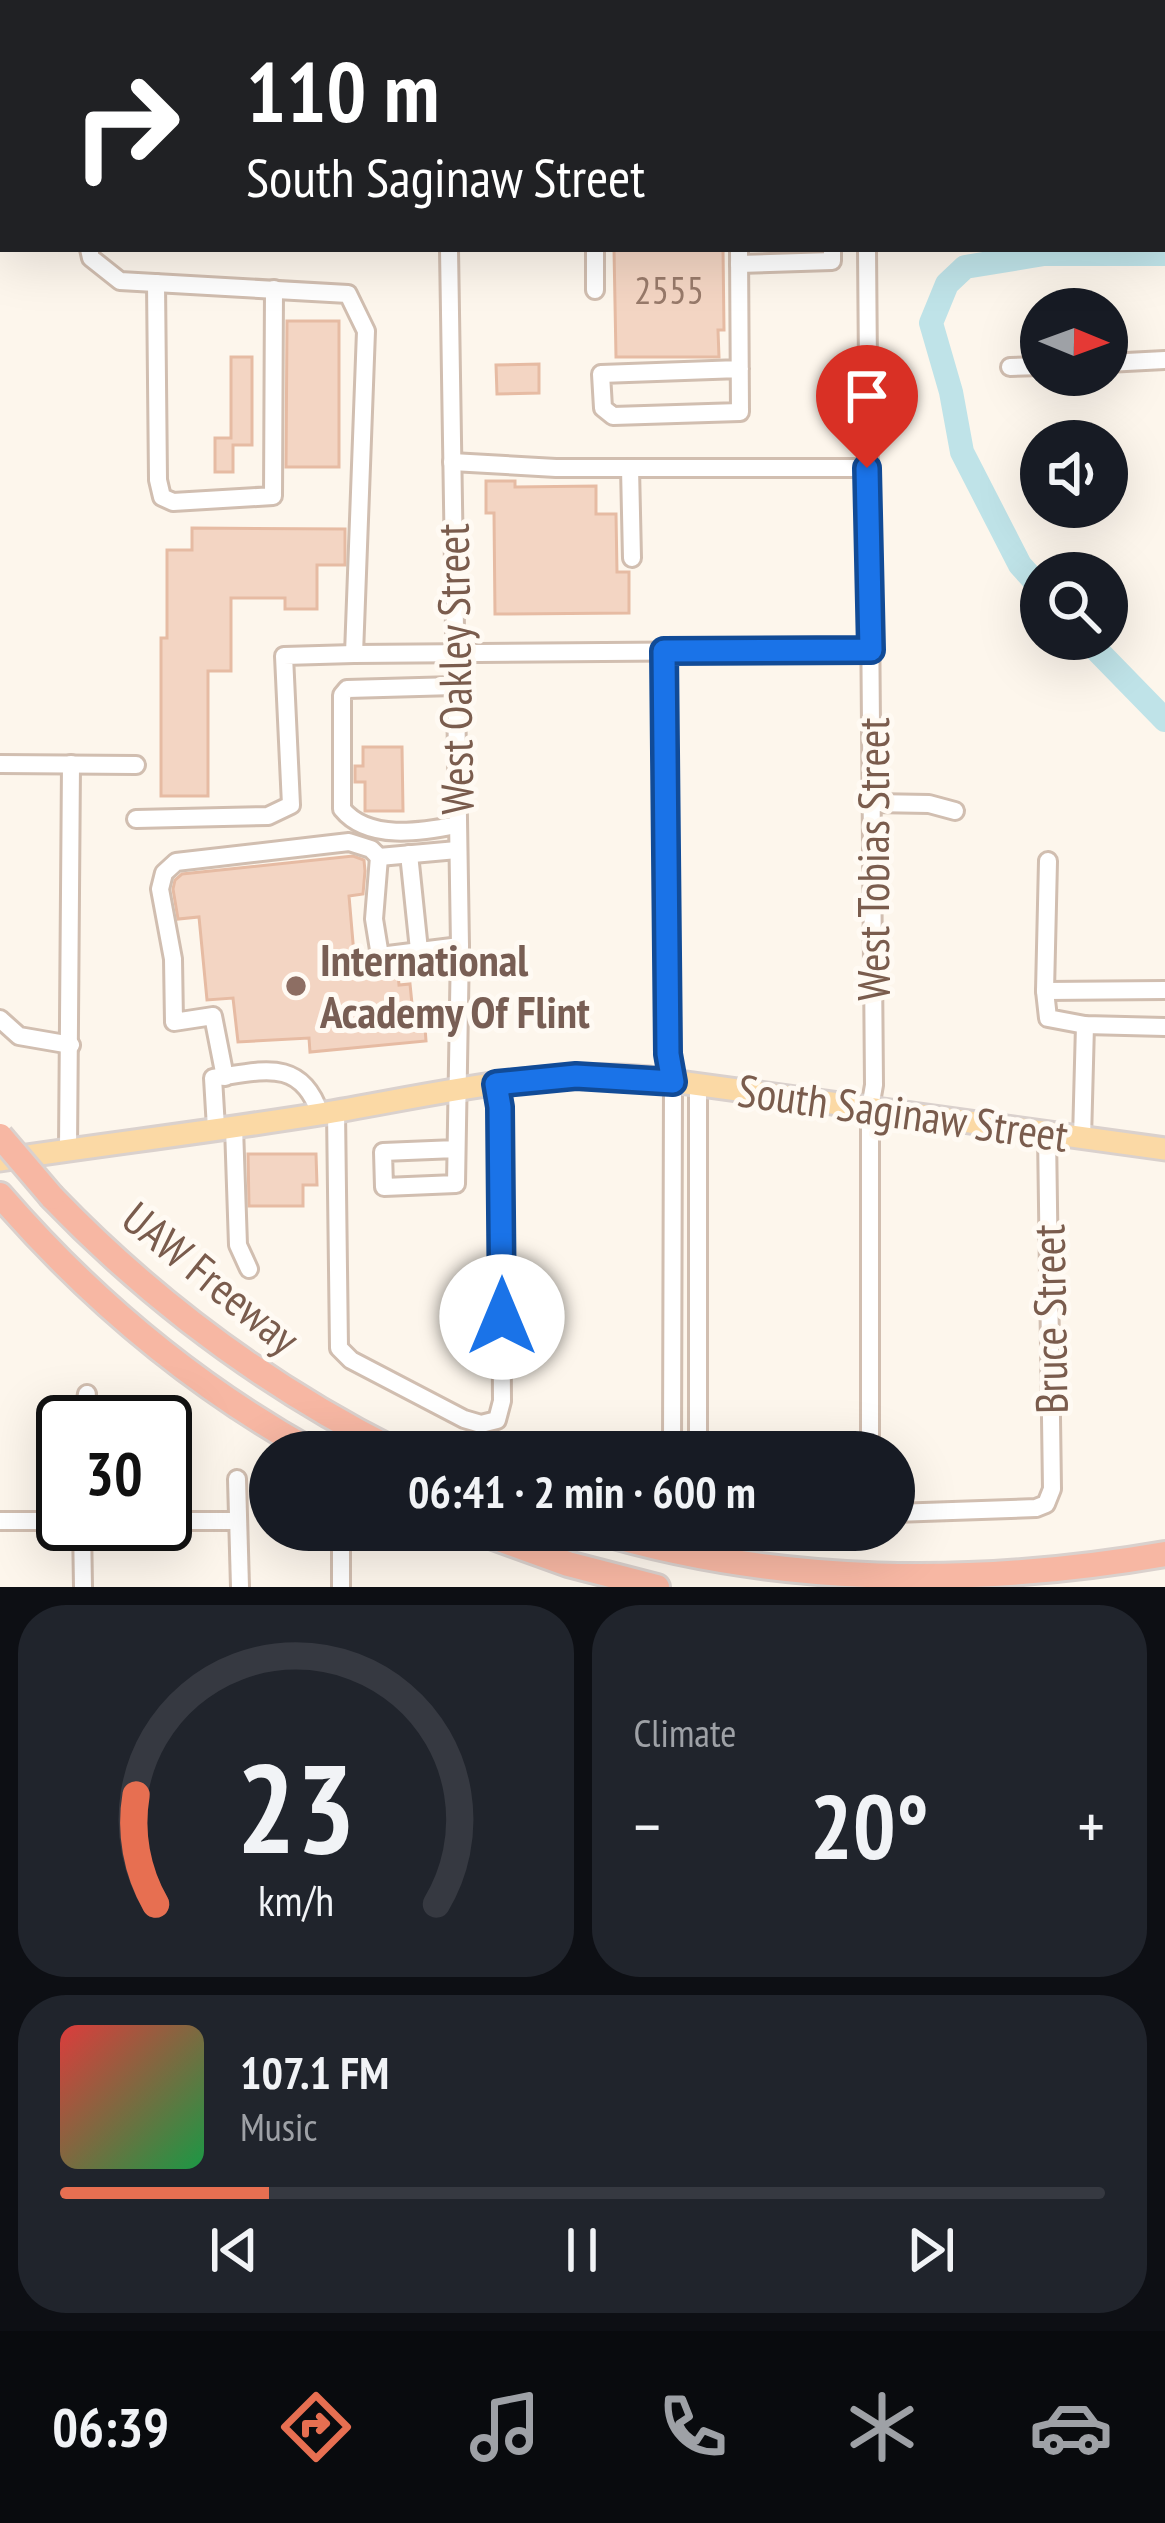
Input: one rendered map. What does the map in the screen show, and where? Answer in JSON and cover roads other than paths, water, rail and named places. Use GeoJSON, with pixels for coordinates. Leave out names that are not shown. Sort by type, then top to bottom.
{"type":"FeatureCollection","features":[{"type":"Feature","properties":{"kind":"highway","name":"UAW Freeway"},"geometry":{"type":"LineString","coordinates":[[0,1136],[114,1259],[195,1329],[298,1399],[358,1431]]}},
{"type":"Feature","properties":{"kind":"highway","name":"UAW Freeway"},"geometry":{"type":"LineString","coordinates":[[4,1200],[145,1338],[276,1431]]}},
{"type":"Feature","properties":{"kind":"highway"},"geometry":{"type":"LineString","coordinates":[[532,1551],[657,1587]]}},
{"type":"Feature","properties":{"kind":"highway"},"geometry":{"type":"LineString","coordinates":[[678,1551],[847,1575],[1006,1574],[1165,1554]]}},
{"type":"Feature","properties":{"kind":"main road","name":"South Saginaw Street"},"geometry":{"type":"LineString","coordinates":[[0,1160],[460,1089],[576,1076],[698,1085],[1165,1149]]}},
{"type":"Feature","properties":{"kind":"street"},"geometry":{"type":"LineString","coordinates":[[90,252],[120,281],[348,294],[367,331],[354,654]]}},
{"type":"Feature","properties":{"kind":"street","name":"West Oakley Street"},"geometry":{"type":"LineString","coordinates":[[448,252],[460,946],[456,1149]]}},
{"type":"Feature","properties":{"kind":"street"},"geometry":{"type":"LineString","coordinates":[[595,252],[595,290]]}},
{"type":"Feature","properties":{"kind":"street"},"geometry":{"type":"LineString","coordinates":[[740,369],[601,374],[602,408],[614,416],[740,412],[740,369],[739,256],[832,261],[832,252]]}},
{"type":"Feature","properties":{"kind":"street","name":"West Tobias Street"},"geometry":{"type":"LineString","coordinates":[[867,252],[874,1085],[870,1108],[870,1431]]}},
{"type":"Feature","properties":{"kind":"street"},"geometry":{"type":"LineString","coordinates":[[156,283],[158,480],[162,497],[173,502],[273,496],[274,289]]}},
{"type":"Feature","properties":{"kind":"street"},"geometry":{"type":"LineString","coordinates":[[1128,362],[1165,360]]}},
{"type":"Feature","properties":{"kind":"street"},"geometry":{"type":"LineString","coordinates":[[1010,367],[1020,367]]}},
{"type":"Feature","properties":{"kind":"street"},"geometry":{"type":"LineString","coordinates":[[452,462],[556,469],[867,468]]}},
{"type":"Feature","properties":{"kind":"street"},"geometry":{"type":"LineString","coordinates":[[630,468],[632,557]]}},
{"type":"Feature","properties":{"kind":"street"},"geometry":{"type":"LineString","coordinates":[[136,819],[268,816],[292,805],[284,656],[871,650]]}},
{"type":"Feature","properties":{"kind":"street"},"geometry":{"type":"LineString","coordinates":[[664,651],[668,1054],[673,1082],[672,1431]]}},
{"type":"Feature","properties":{"kind":"street"},"geometry":{"type":"LineString","coordinates":[[455,686],[347,688],[342,695],[342,809],[364,824],[399,832],[457,824]]}},
{"type":"Feature","properties":{"kind":"street"},"geometry":{"type":"LineString","coordinates":[[0,764],[136,765]]}},
{"type":"Feature","properties":{"kind":"street"},"geometry":{"type":"LineString","coordinates":[[68,1150],[71,764]]}},
{"type":"Feature","properties":{"kind":"street"},"geometry":{"type":"LineString","coordinates":[[873,803],[929,804],[955,811]]}},
{"type":"Feature","properties":{"kind":"street"},"geometry":{"type":"LineString","coordinates":[[225,1077],[213,1016],[174,1022],[172,946],[161,912],[160,889],[164,873],[176,862],[349,842],[379,857],[374,919],[380,956],[460,946]]}},
{"type":"Feature","properties":{"kind":"street"},"geometry":{"type":"LineString","coordinates":[[379,857],[457,850]]}},
{"type":"Feature","properties":{"kind":"street"},"geometry":{"type":"LineString","coordinates":[[409,854],[422,950]]}},
{"type":"Feature","properties":{"kind":"street"},"geometry":{"type":"LineString","coordinates":[[1048,861],[1048,1018],[1084,1025],[1165,1027]]}},
{"type":"Feature","properties":{"kind":"street"},"geometry":{"type":"LineString","coordinates":[[1045,991],[1165,990]]}},
{"type":"Feature","properties":{"kind":"street"},"geometry":{"type":"LineString","coordinates":[[0,1019],[20,1036],[71,1045]]}},
{"type":"Feature","properties":{"kind":"street"},"geometry":{"type":"LineString","coordinates":[[1082,1138],[1084,1025]]}},
{"type":"Feature","properties":{"kind":"street"},"geometry":{"type":"LineString","coordinates":[[249,1269],[238,1245],[225,1127],[213,1078],[266,1071],[291,1074],[312,1090],[328,1112],[341,1352],[464,1419],[481,1424],[497,1420],[502,1401],[496,1084]]}},
{"type":"Feature","properties":{"kind":"street"},"geometry":{"type":"LineString","coordinates":[[698,1085],[698,1431]]}},
{"type":"Feature","properties":{"kind":"street","name":"Bruce Street"},"geometry":{"type":"LineString","coordinates":[[915,1512],[1036,1508],[1046,1504],[1052,1489],[1047,1134]]}},
{"type":"Feature","properties":{"kind":"street"},"geometry":{"type":"LineString","coordinates":[[456,1149],[456,1184],[384,1187],[383,1153],[456,1149]]}},
{"type":"Feature","properties":{"kind":"street"},"geometry":{"type":"LineString","coordinates":[[671,1302],[696,1303]]}},
{"type":"Feature","properties":{"kind":"street"},"geometry":{"type":"LineString","coordinates":[[237,1478],[240,1587]]}},
{"type":"Feature","properties":{"kind":"street"},"geometry":{"type":"LineString","coordinates":[[0,1521],[36,1521]]}},
{"type":"Feature","properties":{"kind":"street"},"geometry":{"type":"LineString","coordinates":[[192,1521],[238,1521]]}},
{"type":"Feature","properties":{"kind":"street"},"geometry":{"type":"LineString","coordinates":[[82,1551],[83,1587]]}},
{"type":"Feature","properties":{"kind":"street"},"geometry":{"type":"LineString","coordinates":[[341,1551],[341,1587]]}},
{"type":"Feature","properties":{"kind":"waterway"},"geometry":{"type":"LineString","coordinates":[[1020,565],[962,452],[931,323],[947,284],[965,267],[1044,254],[1165,254]]}},
{"type":"Feature","properties":{"kind":"waterway"},"geometry":{"type":"LineString","coordinates":[[1106,660],[1165,720]]}},
{"type":"Feature","properties":{"kind":"place","name":"International Academy Of Flint"},"geometry":{"type":"Point","coordinates":[296,986]}}]}
